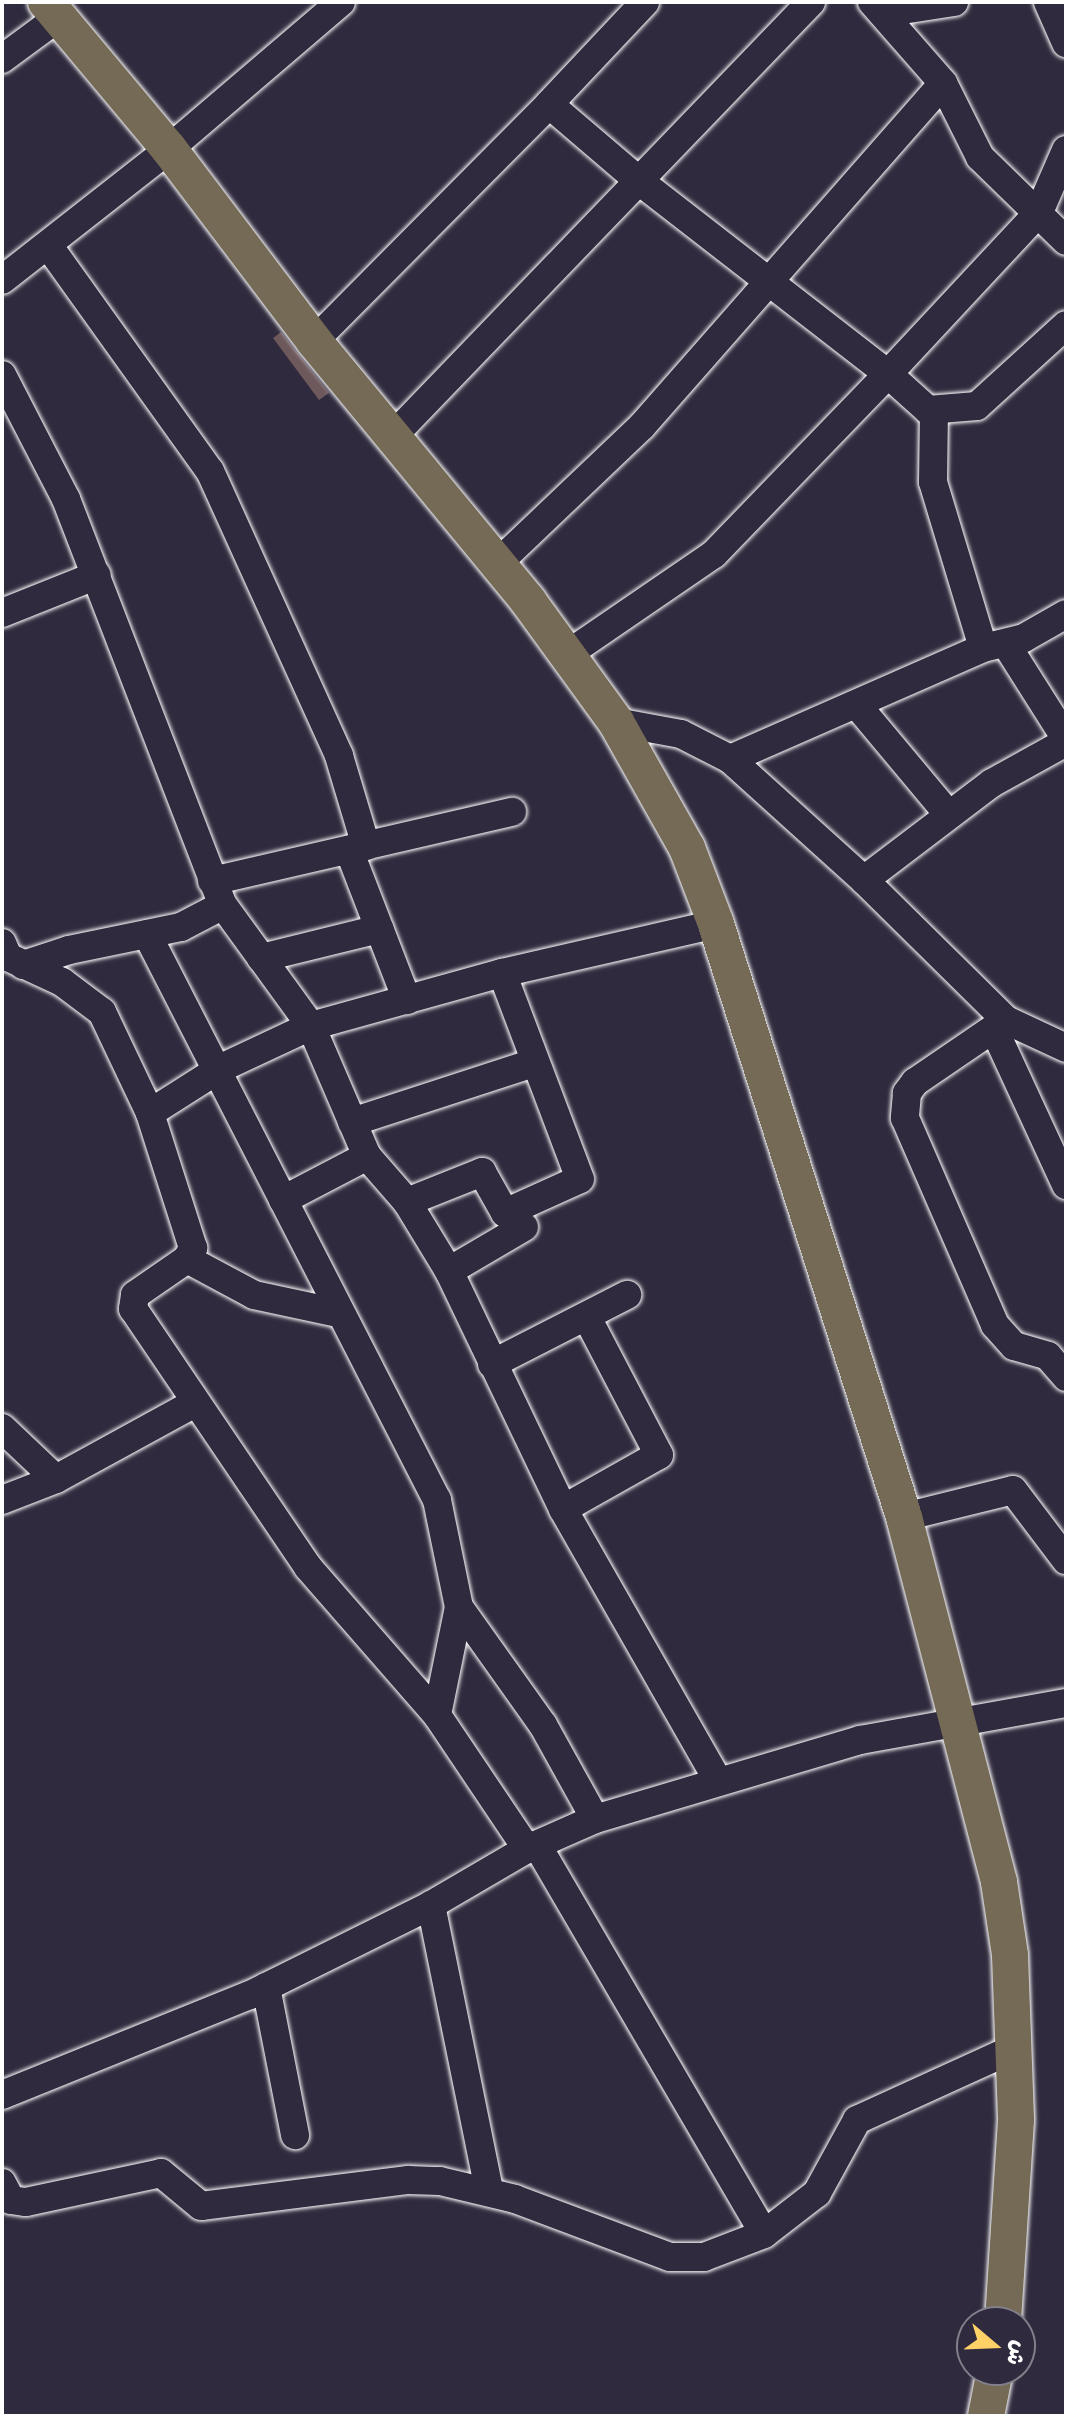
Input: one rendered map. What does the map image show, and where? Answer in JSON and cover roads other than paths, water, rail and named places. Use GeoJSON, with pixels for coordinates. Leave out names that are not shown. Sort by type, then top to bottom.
{"type":"FeatureCollection","features":[{"type":"Feature","properties":{"kind":"main road"},"geometry":{"type":"LineString","coordinates":[[52,9],[169,149],[314,341],[498,563],[616,722],[681,835],[716,924],[904,1517],[999,1882],[1010,1955],[1015,2048],[1011,2249],[1005,2306]]}},
{"type":"Feature","properties":{"kind":"main road"},"geometry":{"type":"LineString","coordinates":[[986,2416],[992,2386]]}},
{"type":"Feature","properties":{"kind":"street"},"geometry":{"type":"LineString","coordinates":[[2,280],[169,149],[341,2]]}},
{"type":"Feature","properties":{"kind":"street"},"geometry":{"type":"LineString","coordinates":[[314,341],[549,104],[645,2]]}},
{"type":"Feature","properties":{"kind":"street"},"geometry":{"type":"LineString","coordinates":[[392,437],[811,2]]}},
{"type":"Feature","properties":{"kind":"street"},"geometry":{"type":"LineString","coordinates":[[877,7],[954,2]]}},
{"type":"Feature","properties":{"kind":"street"},"geometry":{"type":"LineString","coordinates":[[1048,2],[1066,43]]}},
{"type":"Feature","properties":{"kind":"street"},"geometry":{"type":"LineString","coordinates":[[877,7],[943,83],[980,157],[1066,241]]}},
{"type":"Feature","properties":{"kind":"street"},"geometry":{"type":"LineString","coordinates":[[2,59],[52,9]]}},
{"type":"Feature","properties":{"kind":"street"},"geometry":{"type":"LineString","coordinates":[[498,563],[642,426],[943,83]]}},
{"type":"Feature","properties":{"kind":"street"},"geometry":{"type":"LineString","coordinates":[[549,104],[639,181],[888,374],[923,407],[934,411],[987,400],[1066,325]]}},
{"type":"Feature","properties":{"kind":"street"},"geometry":{"type":"LineString","coordinates":[[565,656],[714,554],[1039,212],[1066,150]]}},
{"type":"Feature","properties":{"kind":"street"},"geometry":{"type":"LineString","coordinates":[[48,245],[210,471],[339,756],[357,848],[379,929],[407,1000]]}},
{"type":"Feature","properties":{"kind":"street"},"geometry":{"type":"LineString","coordinates":[[2,375],[66,499],[218,893],[311,1026],[367,1156],[407,1202],[449,1271],[563,1509],[718,1781]]}},
{"type":"Feature","properties":{"kind":"street"},"geometry":{"type":"LineString","coordinates":[[864,880],[948,814],[1066,740],[994,646],[933,482],[934,411]]}},
{"type":"Feature","properties":{"kind":"street"},"geometry":{"type":"LineString","coordinates":[[2,613],[97,575]]}},
{"type":"Feature","properties":{"kind":"street"},"geometry":{"type":"LineString","coordinates":[[730,759],[1066,614]]}},
{"type":"Feature","properties":{"kind":"street"},"geometry":{"type":"LineString","coordinates":[[857,705],[948,814]]}},
{"type":"Feature","properties":{"kind":"street"},"geometry":{"type":"LineString","coordinates":[[616,722],[681,734],[730,759],[864,880],[1000,1025],[1066,1185]]}},
{"type":"Feature","properties":{"kind":"street"},"geometry":{"type":"LineString","coordinates":[[23,965],[181,927],[218,893],[357,848],[512,812]]}},
{"type":"Feature","properties":{"kind":"street"},"geometry":{"type":"LineString","coordinates":[[150,1113],[219,1069],[311,1026],[502,973],[716,924]]}},
{"type":"Feature","properties":{"kind":"street"},"geometry":{"type":"LineString","coordinates":[[261,958],[379,929]]}},
{"type":"Feature","properties":{"kind":"street"},"geometry":{"type":"LineString","coordinates":[[147,934],[219,1069],[338,1313],[437,1500],[459,1607],[437,1715]]}},
{"type":"Feature","properties":{"kind":"street"},"geometry":{"type":"LineString","coordinates":[[2,943],[8,957],[87,997],[102,1012],[150,1113],[192,1244],[187,1259],[135,1295],[132,1304],[195,1403],[308,1567],[437,1715],[532,1847],[764,2234]]}},
{"type":"Feature","properties":{"kind":"street"},"geometry":{"type":"LineString","coordinates":[[407,1202],[482,1172],[505,1213],[580,1179],[502,973]]}},
{"type":"Feature","properties":{"kind":"street"},"geometry":{"type":"LineString","coordinates":[[1000,1025],[1066,1048]]}},
{"type":"Feature","properties":{"kind":"street"},"geometry":{"type":"LineString","coordinates":[[1000,1025],[915,1082],[907,1093],[905,1118],[995,1325],[1014,1346],[1048,1356],[1066,1377]]}},
{"type":"Feature","properties":{"kind":"street"},"geometry":{"type":"LineString","coordinates":[[352,1122],[534,1063]]}},
{"type":"Feature","properties":{"kind":"street"},"geometry":{"type":"LineString","coordinates":[[283,1200],[367,1156]]}},
{"type":"Feature","properties":{"kind":"street"},"geometry":{"type":"LineString","coordinates":[[449,1271],[524,1227]]}},
{"type":"Feature","properties":{"kind":"street"},"geometry":{"type":"LineString","coordinates":[[187,1259],[254,1295],[338,1313]]}},
{"type":"Feature","properties":{"kind":"street"},"geometry":{"type":"LineString","coordinates":[[492,1364],[627,1295]]}},
{"type":"Feature","properties":{"kind":"street"},"geometry":{"type":"LineString","coordinates":[[563,1509],[659,1455],[587,1317]]}},
{"type":"Feature","properties":{"kind":"street"},"geometry":{"type":"LineString","coordinates":[[2,1500],[56,1479],[195,1403]]}},
{"type":"Feature","properties":{"kind":"street"},"geometry":{"type":"LineString","coordinates":[[2,1428],[56,1479]]}},
{"type":"Feature","properties":{"kind":"street"},"geometry":{"type":"LineString","coordinates":[[904,1517],[1013,1490],[1066,1560]]}},
{"type":"Feature","properties":{"kind":"street"},"geometry":{"type":"LineString","coordinates":[[459,1607],[543,1725],[595,1819]]}},
{"type":"Feature","properties":{"kind":"street"},"geometry":{"type":"LineString","coordinates":[[2,2095],[154,2038],[266,1987],[431,1905],[532,1847],[595,1819],[860,1740],[959,1719],[1066,1703]]}},
{"type":"Feature","properties":{"kind":"street"},"geometry":{"type":"LineString","coordinates":[[431,1905],[489,2191]]}},
{"type":"Feature","properties":{"kind":"street"},"geometry":{"type":"LineString","coordinates":[[266,1987],[295,2135]]}},
{"type":"Feature","properties":{"kind":"street"},"geometry":{"type":"LineString","coordinates":[[2,2183],[11,2200],[26,2202],[161,2173],[201,2206],[408,2180],[489,2191],[670,2257],[704,2257],[764,2234],[817,2193],[857,2120],[1015,2048]]}}]}
